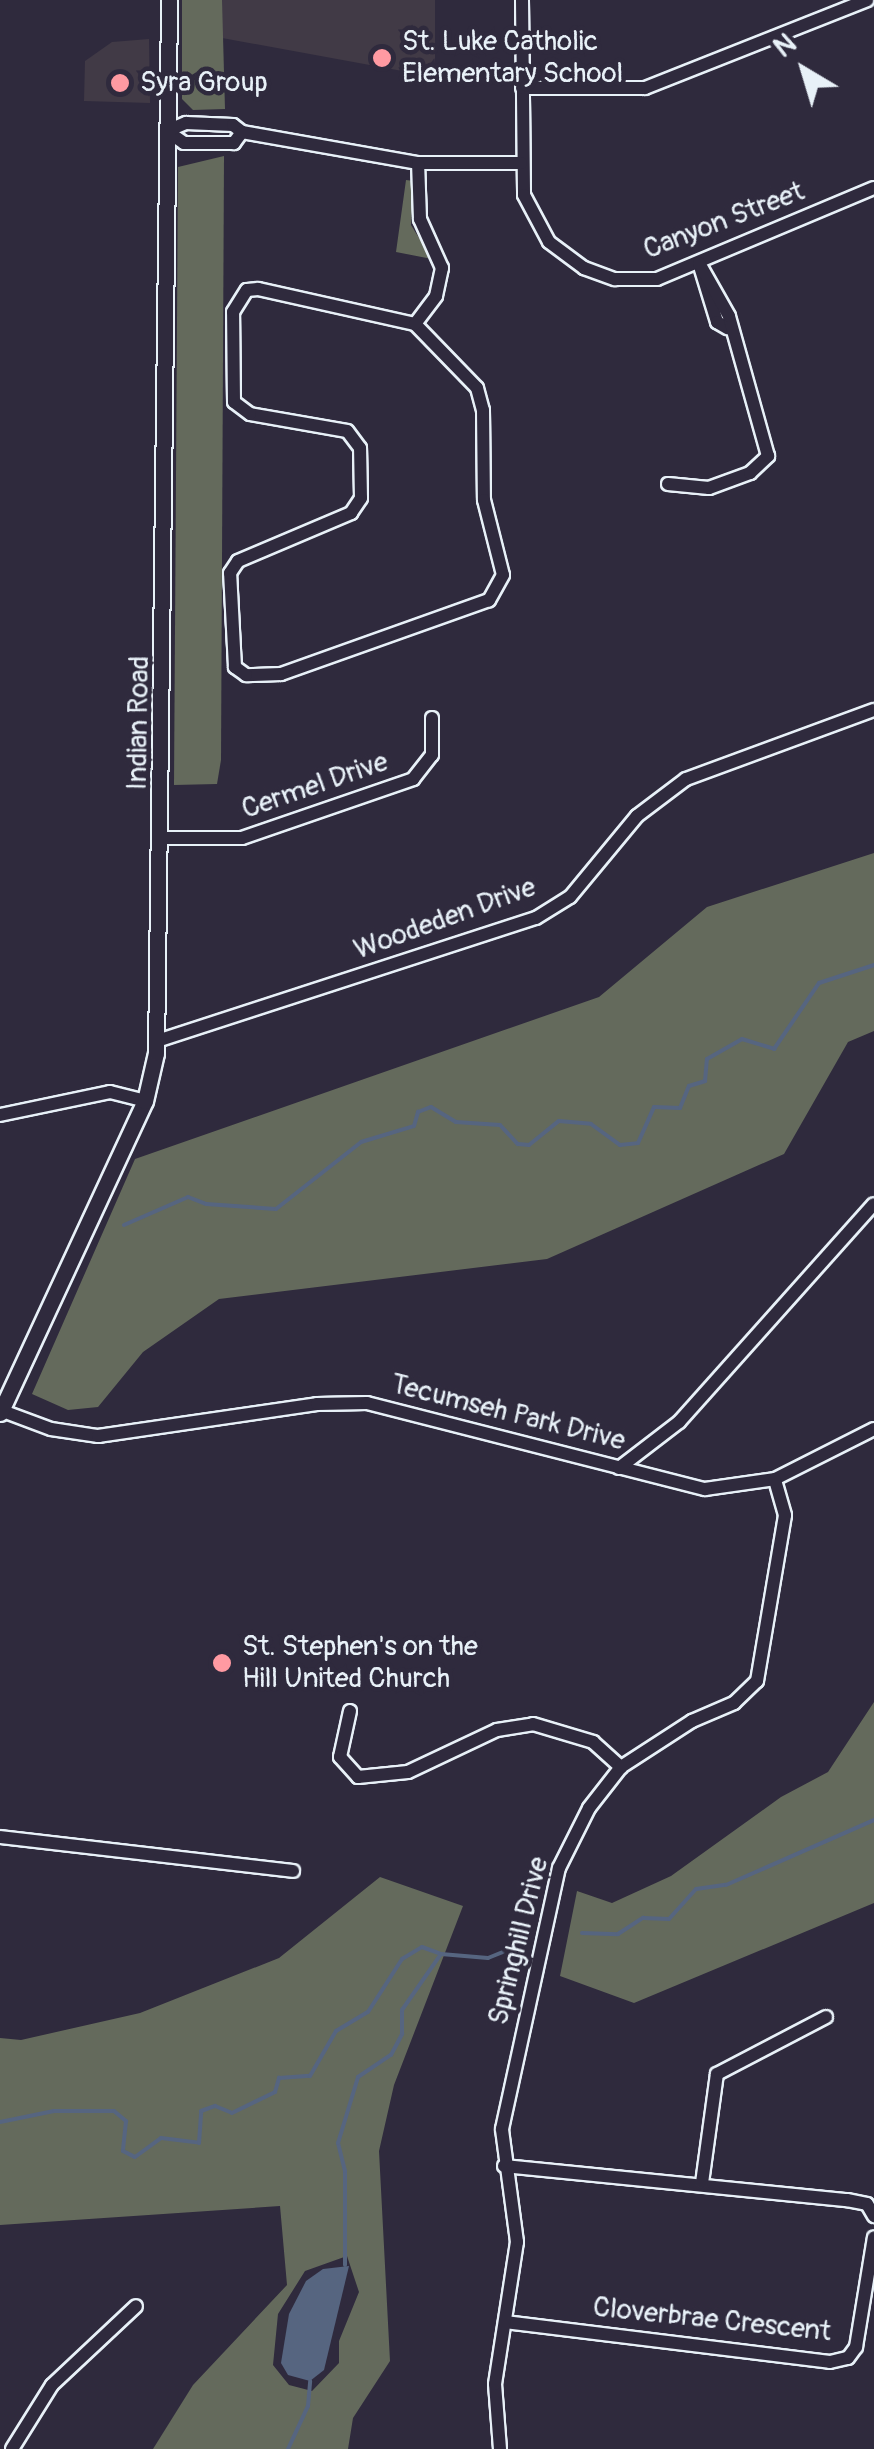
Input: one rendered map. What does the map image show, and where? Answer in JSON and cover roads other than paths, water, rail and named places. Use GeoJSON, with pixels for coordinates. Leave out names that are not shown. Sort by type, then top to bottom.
{"type":"FeatureCollection","features":[{"type":"Feature","properties":{"kind":"street","name":"Indian Road"},"geometry":{"type":"LineString","coordinates":[[0,1411],[145,1101],[157,1041],[168,0]]}},
{"type":"Feature","properties":{"kind":"street","name":"Canyon Street"},"geometry":{"type":"LineString","coordinates":[[522,0],[521,164],[536,226],[584,268],[635,281],[699,263],[874,188]]}},
{"type":"Feature","properties":{"kind":"street"},"geometry":{"type":"LineString","coordinates":[[522,88],[645,88],[867,0]]}},
{"type":"Feature","properties":{"kind":"street"},"geometry":{"type":"LineString","coordinates":[[168,131],[186,123],[232,124],[242,132],[418,164],[521,164]]}},
{"type":"Feature","properties":{"kind":"street"},"geometry":{"type":"LineString","coordinates":[[415,324],[436,296],[442,268],[420,219],[418,164]]}},
{"type":"Feature","properties":{"kind":"street"},"geometry":{"type":"LineString","coordinates":[[668,484],[709,488],[750,473],[768,456],[767,435],[711,274],[699,263]]}},
{"type":"Feature","properties":{"kind":"street"},"geometry":{"type":"LineString","coordinates":[[258,288],[415,324],[476,388],[484,410],[484,500],[502,575],[498,590],[489,600],[281,674],[246,675],[234,668],[230,649],[230,573],[238,560],[351,513],[361,498],[360,448],[347,431],[250,414],[234,402],[237,300],[258,288]]}},
{"type":"Feature","properties":{"kind":"street","name":"Woodeden Drive"},"geometry":{"type":"LineString","coordinates":[[157,1041],[536,918],[570,897],[637,816],[686,779],[874,710]]}},
{"type":"Feature","properties":{"kind":"street","name":"Cermel Drive"},"geometry":{"type":"LineString","coordinates":[[162,838],[242,838],[413,779],[432,756],[432,718]]}},
{"type":"Feature","properties":{"kind":"street"},"geometry":{"type":"LineString","coordinates":[[0,1115],[110,1092],[145,1101]]}},
{"type":"Feature","properties":{"kind":"street"},"geometry":{"type":"LineString","coordinates":[[619,1468],[679,1422],[874,1204]]}},
{"type":"Feature","properties":{"kind":"street","name":"Tecumseh Park Drive"},"geometry":{"type":"LineString","coordinates":[[0,1411],[62,1432],[98,1436],[317,1404],[367,1403],[705,1489],[776,1480],[874,1429]]}},
{"type":"Feature","properties":{"kind":"street","name":"Springhill Drive"},"geometry":{"type":"LineString","coordinates":[[500,2449],[496,2384],[517,2242],[504,2166],[504,2110],[559,1868],[589,1808],[621,1767],[692,1721],[734,1703],[757,1681],[785,1516],[776,1480]]}},
{"type":"Feature","properties":{"kind":"street"},"geometry":{"type":"LineString","coordinates":[[350,1710],[340,1757],[358,1777],[408,1772],[498,1730],[533,1724],[593,1742],[621,1767]]}},
{"type":"Feature","properties":{"kind":"street"},"geometry":{"type":"LineString","coordinates":[[0,1837],[294,1872]]}},
{"type":"Feature","properties":{"kind":"street"},"geometry":{"type":"LineString","coordinates":[[702,2183],[717,2074],[826,2017]]}},
{"type":"Feature","properties":{"kind":"street"},"geometry":{"type":"LineString","coordinates":[[504,2166],[847,2200],[867,2204],[874,2216]]}},
{"type":"Feature","properties":{"kind":"street","name":"Cloverbrae Crescent"},"geometry":{"type":"LineString","coordinates":[[505,2322],[830,2362],[848,2358],[856,2348],[874,2236]]}},
{"type":"Feature","properties":{"kind":"street"},"geometry":{"type":"LineString","coordinates":[[12,2449],[52,2385],[136,2306]]}},
{"type":"Feature","properties":{"kind":"water"},"geometry":{"type":"Polygon","coordinates":[[[349,2266],[324,2370],[310,2381],[288,2375],[281,2363],[289,2314],[306,2281],[323,2269],[349,2266]]]}},
{"type":"Feature","properties":{"kind":"waterway"},"geometry":{"type":"LineString","coordinates":[[124,1225],[188,1197],[206,1204],[276,1209],[361,1142],[414,1126],[418,1112],[431,1107],[456,1122],[500,1125],[518,1144],[529,1145],[559,1121],[591,1124],[620,1145],[638,1143],[654,1107],[680,1108],[689,1086],[705,1081],[707,1059],[742,1039],[774,1049],[819,983],[874,965]]}},
{"type":"Feature","properties":{"kind":"waterway"},"geometry":{"type":"LineString","coordinates":[[582,1933],[618,1934],[643,1918],[669,1919],[696,1889],[726,1885],[874,1820]]}},
{"type":"Feature","properties":{"kind":"waterway"},"geometry":{"type":"LineString","coordinates":[[345,2265],[345,2171],[338,2143],[358,2077],[391,2055],[402,2034],[402,2010],[441,1954],[488,1958],[518,1946]]}},
{"type":"Feature","properties":{"kind":"waterway"},"geometry":{"type":"LineString","coordinates":[[0,2122],[54,2111],[114,2111],[126,2121],[123,2151],[135,2157],[161,2138],[199,2143],[201,2111],[215,2106],[232,2113],[275,2092],[279,2078],[310,2076],[336,2031],[368,2012],[402,1959],[422,1947],[441,1954]]}},
{"type":"Feature","properties":{"kind":"waterway"},"geometry":{"type":"LineString","coordinates":[[288,2449],[308,2406],[310,2381]]}},
{"type":"Feature","properties":{"kind":"place","name":"St. Luke Catholic Elementary School"},"geometry":{"type":"Point","coordinates":[382,58]}},
{"type":"Feature","properties":{"kind":"place","name":"Syra Group"},"geometry":{"type":"Point","coordinates":[120,83]}},
{"type":"Feature","properties":{"kind":"place","name":"St. Stephen's on the Hill United Church"},"geometry":{"type":"Point","coordinates":[222,1663]}}]}
